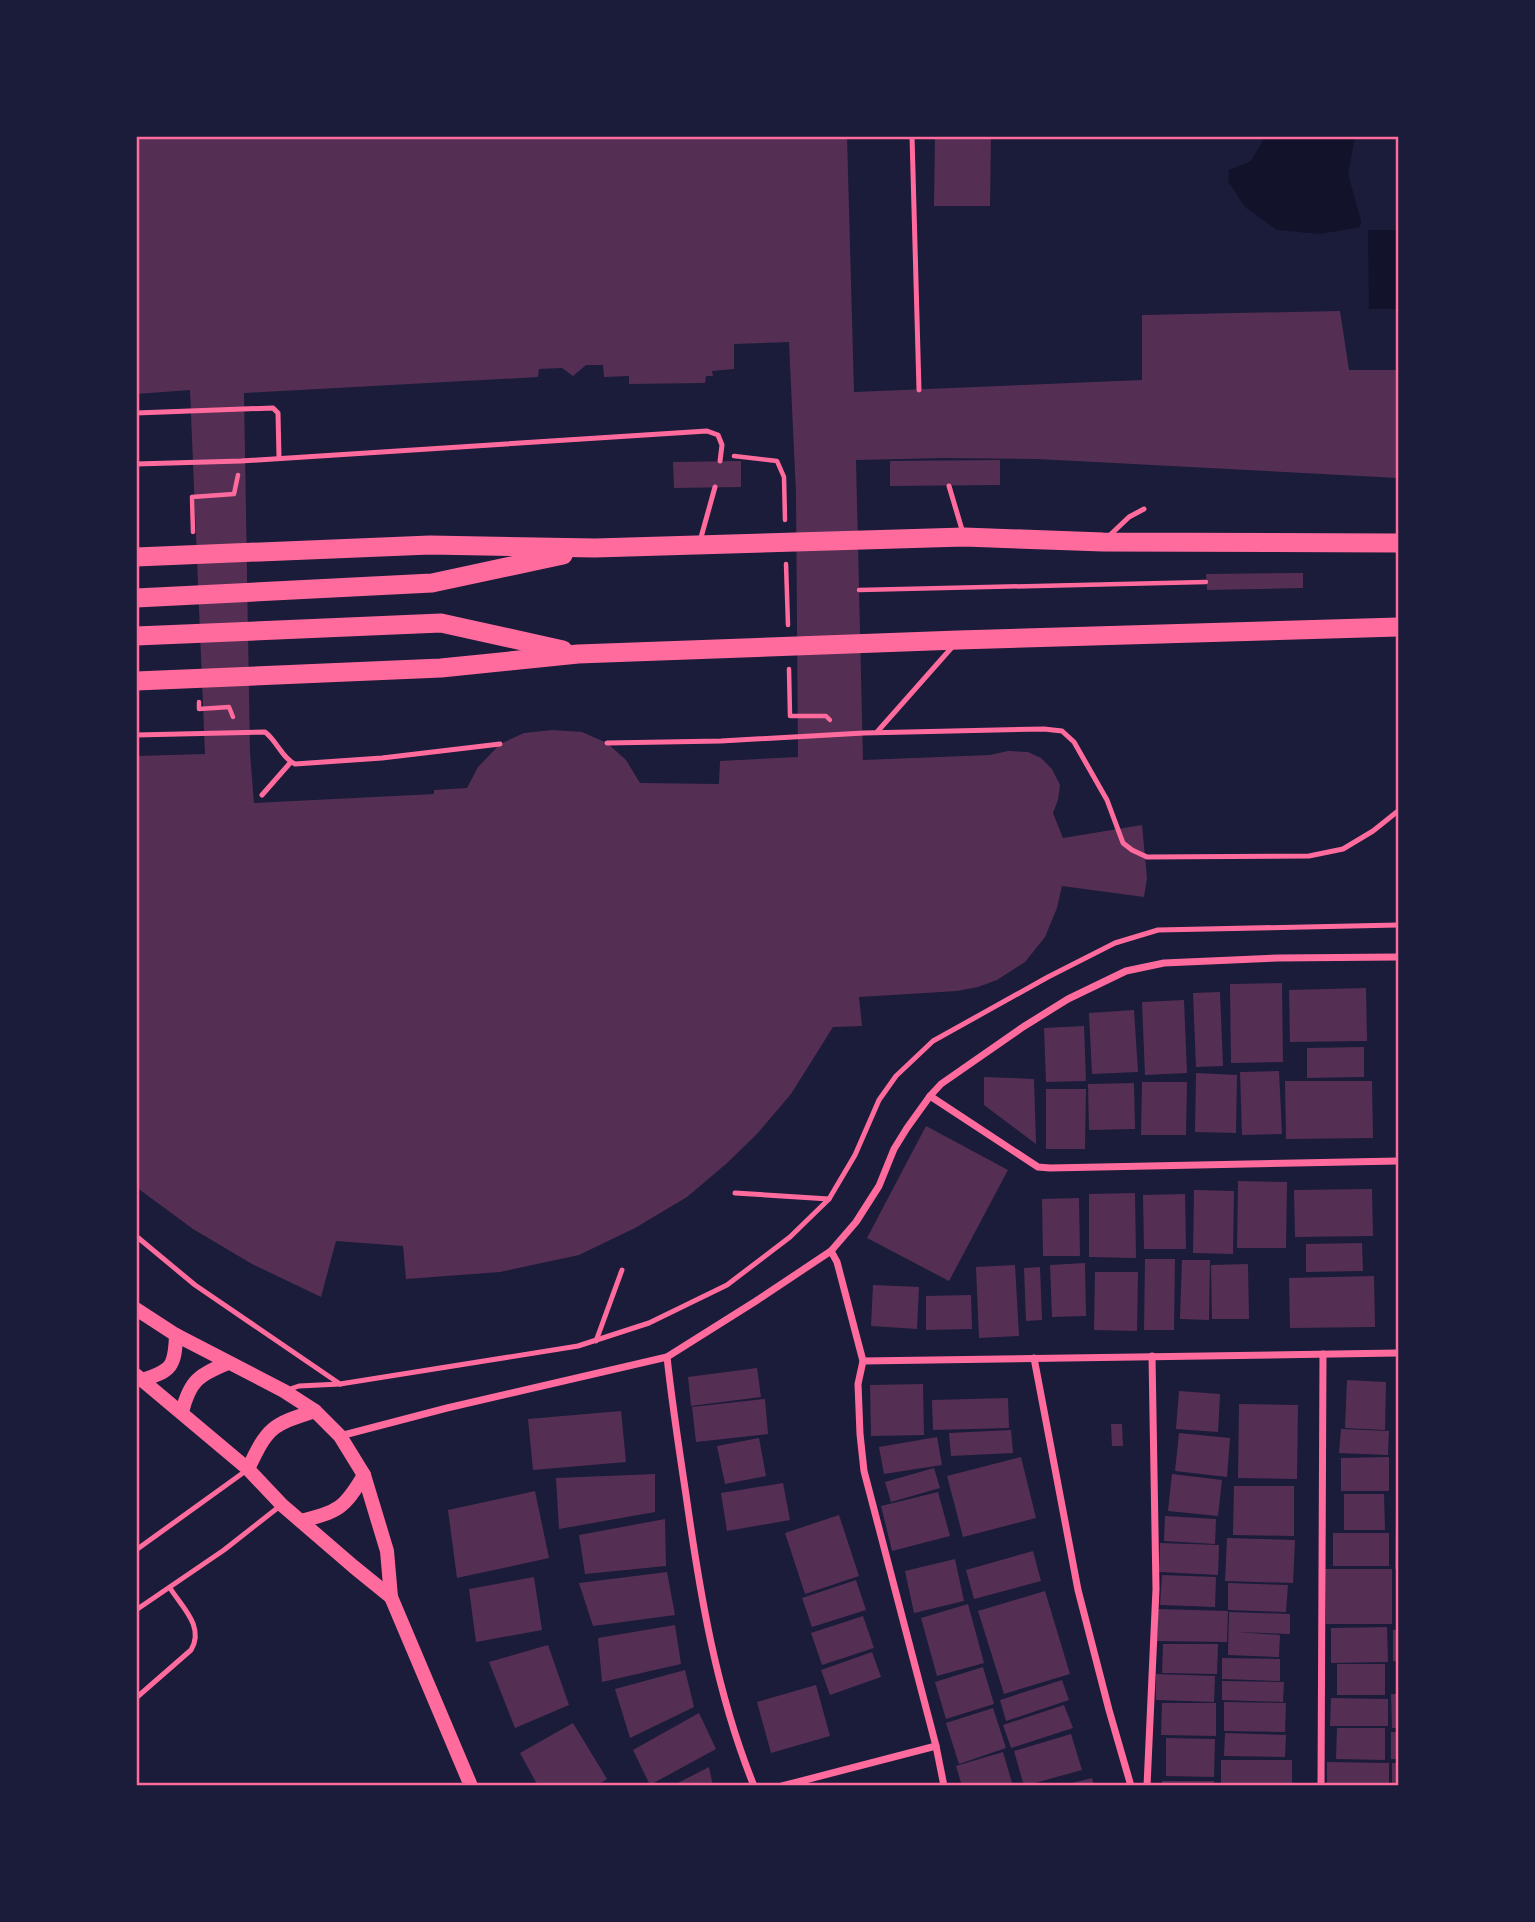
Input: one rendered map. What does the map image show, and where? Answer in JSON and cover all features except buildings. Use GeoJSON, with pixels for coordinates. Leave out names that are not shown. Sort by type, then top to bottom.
{"type":"FeatureCollection","features":[{"type":"Feature","properties":{"kind":"highway"},"geometry":{"type":"LineString","coordinates":[[136,557],[430,545],[595,548],[964,537],[1103,542],[1398,543]]}},
{"type":"Feature","properties":{"kind":"highway"},"geometry":{"type":"LineString","coordinates":[[136,598],[432,583],[595,548]]}},
{"type":"Feature","properties":{"kind":"highway"},"geometry":{"type":"LineString","coordinates":[[136,636],[441,622],[578,653]]}},
{"type":"Feature","properties":{"kind":"highway"},"geometry":{"type":"LineString","coordinates":[[136,681],[441,668],[578,653],[1398,627]]}},
{"type":"Feature","properties":{"kind":"main road"},"geometry":{"type":"LineString","coordinates":[[136,1310],[176,1335],[284,1391],[315,1411],[340,1436],[364,1475],[387,1551],[391,1597],[471,1786]]}},
{"type":"Feature","properties":{"kind":"main road"},"geometry":{"type":"LineString","coordinates":[[139,1377],[163,1374],[171,1365],[176,1352],[176,1335]]}},
{"type":"Feature","properties":{"kind":"main road"},"geometry":{"type":"LineString","coordinates":[[183,1412],[194,1382],[203,1373],[228,1363]]}},
{"type":"Feature","properties":{"kind":"main road"},"geometry":{"type":"LineString","coordinates":[[139,1377],[183,1412],[248,1469],[301,1521],[391,1597]]}},
{"type":"Feature","properties":{"kind":"main road"},"geometry":{"type":"LineString","coordinates":[[248,1469],[270,1431],[282,1421],[315,1411]]}},
{"type":"Feature","properties":{"kind":"main road"},"geometry":{"type":"LineString","coordinates":[[301,1521],[331,1513],[351,1498],[364,1475]]}},
{"type":"Feature","properties":{"kind":"street"},"geometry":{"type":"LineString","coordinates":[[340,1436],[667,1357],[831,1251],[856,1222],[879,1186],[894,1149],[941,1084],[1068,999],[1126,971],[1164,963],[1398,957]]}},
{"type":"Feature","properties":{"kind":"street"},"geometry":{"type":"LineString","coordinates":[[930,1096],[1038,1167],[1398,1161]]}},
{"type":"Feature","properties":{"kind":"street"},"geometry":{"type":"LineString","coordinates":[[831,1251],[837,1262],[863,1361],[858,1384],[864,1471],[944,1786]]}},
{"type":"Feature","properties":{"kind":"street"},"geometry":{"type":"LineString","coordinates":[[863,1361],[1398,1353]]}},
{"type":"Feature","properties":{"kind":"street"},"geometry":{"type":"LineString","coordinates":[[1321,1786],[1323,1354]]}},
{"type":"Feature","properties":{"kind":"street"},"geometry":{"type":"LineString","coordinates":[[1147,1786],[1156,1589],[1152,1356]]}},
{"type":"Feature","properties":{"kind":"street"},"geometry":{"type":"LineString","coordinates":[[667,1357],[699,1587],[709,1637],[754,1786]]}},
{"type":"Feature","properties":{"kind":"street"},"geometry":{"type":"LineString","coordinates":[[1034,1358],[1078,1590],[1131,1786]]}},
{"type":"Feature","properties":{"kind":"street"},"geometry":{"type":"LineString","coordinates":[[782,1786],[936,1746]]}},
{"type":"Feature","properties":{"kind":"lane"},"geometry":{"type":"LineString","coordinates":[[912,136],[919,390]]}},
{"type":"Feature","properties":{"kind":"lane"},"geometry":{"type":"LineString","coordinates":[[136,413],[273,408],[278,414],[279,457]]}},
{"type":"Feature","properties":{"kind":"lane"},"geometry":{"type":"LineString","coordinates":[[136,464],[241,461],[707,431],[718,435],[722,444],[721,458]]}},
{"type":"Feature","properties":{"kind":"lane"},"geometry":{"type":"LineString","coordinates":[[949,486],[964,537]]}},
{"type":"Feature","properties":{"kind":"lane"},"geometry":{"type":"LineString","coordinates":[[699,544],[715,487]]}},
{"type":"Feature","properties":{"kind":"lane"},"geometry":{"type":"LineString","coordinates":[[1103,542],[1129,517],[1144,509]]}},
{"type":"Feature","properties":{"kind":"lane"},"geometry":{"type":"LineString","coordinates":[[877,733],[958,640]]}},
{"type":"Feature","properties":{"kind":"lane"},"geometry":{"type":"LineString","coordinates":[[607,743],[721,741],[877,733],[1044,729],[1062,731],[1074,742],[1107,800],[1123,843],[1147,857],[1309,856],[1343,849],[1373,831],[1398,811]]}},
{"type":"Feature","properties":{"kind":"lane"},"geometry":{"type":"LineString","coordinates":[[136,735],[265,732],[272,737],[290,763],[295,764],[382,758],[500,744]]}},
{"type":"Feature","properties":{"kind":"lane"},"geometry":{"type":"LineString","coordinates":[[262,795],[290,763]]}},
{"type":"Feature","properties":{"kind":"lane"},"geometry":{"type":"LineString","coordinates":[[284,1391],[299,1386],[340,1384],[578,1346],[649,1323],[727,1285],[790,1237],[829,1199],[855,1155],[879,1100],[895,1076],[933,1041],[1115,943],[1158,930],[1398,925]]}},
{"type":"Feature","properties":{"kind":"lane"},"geometry":{"type":"LineString","coordinates":[[735,1193],[829,1199]]}},
{"type":"Feature","properties":{"kind":"lane"},"geometry":{"type":"LineString","coordinates":[[136,1236],[195,1285],[340,1384]]}},
{"type":"Feature","properties":{"kind":"lane"},"geometry":{"type":"LineString","coordinates":[[596,1340],[622,1270]]}},
{"type":"Feature","properties":{"kind":"lane"},"geometry":{"type":"LineString","coordinates":[[136,1550],[248,1469]]}},
{"type":"Feature","properties":{"kind":"lane"},"geometry":{"type":"LineString","coordinates":[[136,1610],[170,1588],[282,1504]]}},
{"type":"Feature","properties":{"kind":"lane"},"geometry":{"type":"LineString","coordinates":[[136,1698],[191,1650],[197,1641],[195,1626],[170,1588]]}},
{"type":"Feature","properties":{"kind":"path"},"geometry":{"type":"LineString","coordinates":[[721,458],[777,461],[784,477],[785,524]]}},
{"type":"Feature","properties":{"kind":"path"},"geometry":{"type":"LineString","coordinates":[[192,497],[234,494],[241,461]]}},
{"type":"Feature","properties":{"kind":"path"},"geometry":{"type":"LineString","coordinates":[[785,551],[788,634]]}},
{"type":"Feature","properties":{"kind":"path"},"geometry":{"type":"LineString","coordinates":[[859,590],[1206,582]]}},
{"type":"Feature","properties":{"kind":"path"},"geometry":{"type":"LineString","coordinates":[[789,661],[790,716]]}},
{"type":"Feature","properties":{"kind":"path"},"geometry":{"type":"LineString","coordinates":[[199,709],[229,707],[240,733]]}},
{"type":"Feature","properties":{"kind":"shaded area"},"geometry":{"type":"Polygon","coordinates":[[[1265,137],[1355,137],[1348,174],[1361,221],[1360,227],[1320,234],[1277,230],[1245,207],[1228,181],[1229,170],[1251,161],[1265,137]]]}},
{"type":"Feature","properties":{"kind":"shaded area"},"geometry":{"type":"Polygon","coordinates":[[[1368,230],[1398,230],[1398,309],[1369,309],[1368,230]]]}}]}
